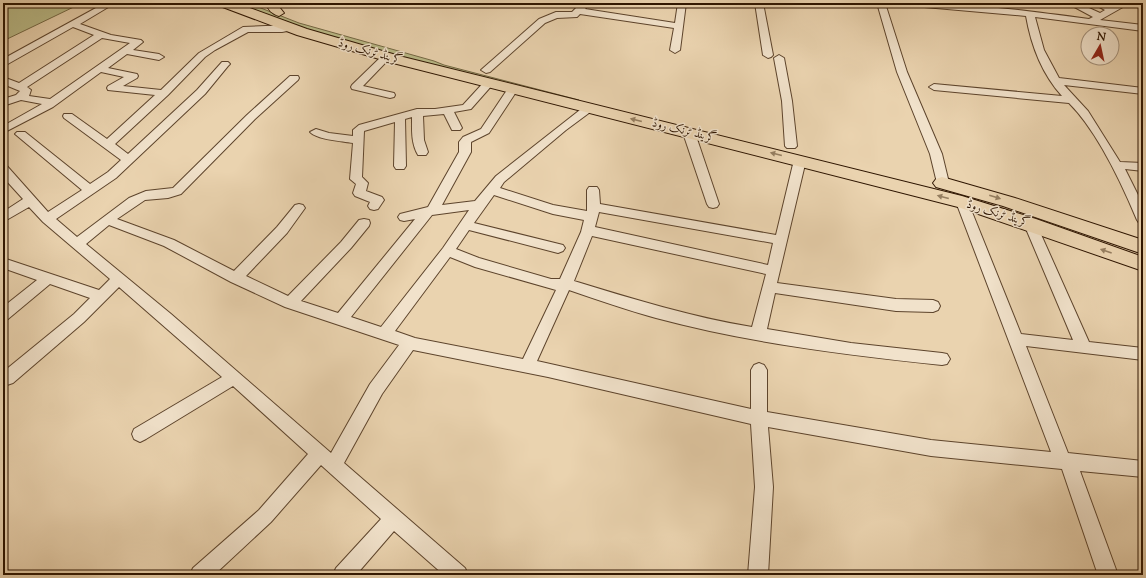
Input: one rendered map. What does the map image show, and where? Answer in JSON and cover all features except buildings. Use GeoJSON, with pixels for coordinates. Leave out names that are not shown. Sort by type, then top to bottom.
{"type":"FeatureCollection","features":[{"type":"Feature","properties":{"kind":"highway","name":"گرینڈ ٹرنک روڈ"},"geometry":{"type":"LineString","coordinates":[[224,3],[290,28],[387,56],[488,77],[593,103],[791,146],[943,183],[1009,202],[1143,247]]}},
{"type":"Feature","properties":{"kind":"highway","name":"گرینڈ ٹرنک روڈ"},"geometry":{"type":"LineString","coordinates":[[253,3],[275,8],[346,33],[488,77],[513,89],[593,103],[689,132],[962,202],[1030,224],[1143,264]]}},
{"type":"Feature","properties":{"kind":"street"},"geometry":{"type":"LineString","coordinates":[[3,63],[111,3]]}},
{"type":"Feature","properties":{"kind":"street"},"geometry":{"type":"LineString","coordinates":[[374,206],[378,200],[377,198],[359,193],[362,183],[356,179],[359,130],[363,127],[417,112],[467,107],[488,77],[542,21],[556,15],[574,15],[579,12],[586,3]]}},
{"type":"Feature","properties":{"kind":"street"},"geometry":{"type":"LineString","coordinates":[[675,50],[682,3]]}},
{"type":"Feature","properties":{"kind":"street"},"geometry":{"type":"LineString","coordinates":[[759,3],[768,54]]}},
{"type":"Feature","properties":{"kind":"street"},"geometry":{"type":"LineString","coordinates":[[880,3],[902,72],[936,154],[943,183]]}},
{"type":"Feature","properties":{"kind":"street"},"geometry":{"type":"LineString","coordinates":[[913,3],[1030,14],[1143,28]]}},
{"type":"Feature","properties":{"kind":"street"},"geometry":{"type":"LineString","coordinates":[[1071,3],[1101,17]]}},
{"type":"Feature","properties":{"kind":"street"},"geometry":{"type":"LineString","coordinates":[[1096,3],[1112,10]]}},
{"type":"Feature","properties":{"kind":"street"},"geometry":{"type":"LineString","coordinates":[[1091,22],[1126,3]]}},
{"type":"Feature","properties":{"kind":"street"},"geometry":{"type":"LineString","coordinates":[[579,12],[678,26]]}},
{"type":"Feature","properties":{"kind":"street"},"geometry":{"type":"LineString","coordinates":[[1030,14],[1041,54],[1055,81],[1073,100],[1098,133],[1131,190],[1143,220]]}},
{"type":"Feature","properties":{"kind":"street"},"geometry":{"type":"LineString","coordinates":[[3,130],[52,103],[138,42],[102,34],[72,24]]}},
{"type":"Feature","properties":{"kind":"street"},"geometry":{"type":"LineString","coordinates":[[108,144],[164,93],[202,55],[246,29],[290,28]]}},
{"type":"Feature","properties":{"kind":"street"},"geometry":{"type":"LineString","coordinates":[[3,103],[102,34]]}},
{"type":"Feature","properties":{"kind":"street"},"geometry":{"type":"LineString","coordinates":[[125,51],[159,58]]}},
{"type":"Feature","properties":{"kind":"street"},"geometry":{"type":"LineString","coordinates":[[387,56],[356,87],[390,95]]}},
{"type":"Feature","properties":{"kind":"street"},"geometry":{"type":"LineString","coordinates":[[779,58],[791,146]]}},
{"type":"Feature","properties":{"kind":"street"},"geometry":{"type":"LineString","coordinates":[[47,219],[112,175],[201,92],[225,64]]}},
{"type":"Feature","properties":{"kind":"street"},"geometry":{"type":"LineString","coordinates":[[99,69],[133,76],[112,88],[164,93]]}},
{"type":"Feature","properties":{"kind":"street"},"geometry":{"type":"LineString","coordinates":[[77,244],[130,203],[141,197],[152,194],[171,194],[177,191],[251,117],[294,78]]}},
{"type":"Feature","properties":{"kind":"street"},"geometry":{"type":"LineString","coordinates":[[3,80],[20,92],[52,103]]}},
{"type":"Feature","properties":{"kind":"street"},"geometry":{"type":"LineString","coordinates":[[1055,81],[1143,91]]}},
{"type":"Feature","properties":{"kind":"street"},"geometry":{"type":"LineString","coordinates":[[934,86],[1073,100]]}},
{"type":"Feature","properties":{"kind":"street"},"geometry":{"type":"LineString","coordinates":[[341,320],[430,212],[465,152],[465,142],[467,139],[485,131],[513,89]]}},
{"type":"Feature","properties":{"kind":"street"},"geometry":{"type":"LineString","coordinates":[[384,334],[448,251],[479,205],[500,179],[536,148],[593,103]]}},
{"type":"Feature","properties":{"kind":"street"},"geometry":{"type":"LineString","coordinates":[[448,110],[456,128]]}},
{"type":"Feature","properties":{"kind":"street"},"geometry":{"type":"LineString","coordinates":[[417,112],[418,140],[422,152]]}},
{"type":"Feature","properties":{"kind":"street"},"geometry":{"type":"LineString","coordinates":[[68,116],[129,160]]}},
{"type":"Feature","properties":{"kind":"street"},"geometry":{"type":"LineString","coordinates":[[400,117],[400,166]]}},
{"type":"Feature","properties":{"kind":"street"},"geometry":{"type":"LineString","coordinates":[[316,132],[328,136],[359,140]]}},
{"type":"Feature","properties":{"kind":"street"},"geometry":{"type":"LineString","coordinates":[[689,132],[713,204]]}},
{"type":"Feature","properties":{"kind":"street"},"geometry":{"type":"LineString","coordinates":[[21,134],[90,190]]}},
{"type":"Feature","properties":{"kind":"street"},"geometry":{"type":"LineString","coordinates":[[758,334],[800,160]]}},
{"type":"Feature","properties":{"kind":"street"},"geometry":{"type":"LineString","coordinates":[[1116,165],[1143,167]]}},
{"type":"Feature","properties":{"kind":"street"},"geometry":{"type":"LineString","coordinates":[[3,169],[47,219],[233,378],[393,519],[451,573]]}},
{"type":"Feature","properties":{"kind":"street"},"geometry":{"type":"LineString","coordinates":[[491,190],[566,213],[592,211],[780,240]]}},
{"type":"Feature","properties":{"kind":"street"},"geometry":{"type":"LineString","coordinates":[[527,366],[565,285],[587,232],[592,211],[592,190]]}},
{"type":"Feature","properties":{"kind":"street"},"geometry":{"type":"LineString","coordinates":[[3,218],[31,200]]}},
{"type":"Feature","properties":{"kind":"street"},"geometry":{"type":"LineString","coordinates":[[962,202],[1065,461],[1108,575]]}},
{"type":"Feature","properties":{"kind":"street"},"geometry":{"type":"LineString","coordinates":[[404,217],[479,205]]}},
{"type":"Feature","properties":{"kind":"street"},"geometry":{"type":"LineString","coordinates":[[236,278],[282,230],[299,208]]}},
{"type":"Feature","properties":{"kind":"street"},"geometry":{"type":"LineString","coordinates":[[108,220],[170,243],[236,278],[290,303],[410,342],[527,366],[760,418],[931,448],[1143,468]]}},
{"type":"Feature","properties":{"kind":"street"},"geometry":{"type":"LineString","coordinates":[[290,303],[346,245],[364,223]]}},
{"type":"Feature","properties":{"kind":"street"},"geometry":{"type":"LineString","coordinates":[[1030,224],[1084,348]]}},
{"type":"Feature","properties":{"kind":"street"},"geometry":{"type":"LineString","coordinates":[[465,225],[558,248]]}},
{"type":"Feature","properties":{"kind":"street"},"geometry":{"type":"LineString","coordinates":[[591,231],[773,271]]}},
{"type":"Feature","properties":{"kind":"street"},"geometry":{"type":"LineString","coordinates":[[448,251],[475,262],[551,284],[569,285],[656,312],[758,334],[851,349],[942,360]]}},
{"type":"Feature","properties":{"kind":"street"},"geometry":{"type":"LineString","coordinates":[[4,264],[102,296]]}},
{"type":"Feature","properties":{"kind":"street"},"geometry":{"type":"LineString","coordinates":[[3,315],[48,278]]}},
{"type":"Feature","properties":{"kind":"street"},"geometry":{"type":"LineString","coordinates":[[7,378],[79,318],[119,279]]}},
{"type":"Feature","properties":{"kind":"street"},"geometry":{"type":"LineString","coordinates":[[769,287],[896,305],[933,306]]}},
{"type":"Feature","properties":{"kind":"street"},"geometry":{"type":"LineString","coordinates":[[1016,339],[1143,354]]}},
{"type":"Feature","properties":{"kind":"street"},"geometry":{"type":"LineString","coordinates":[[332,466],[376,389],[410,342]]}},
{"type":"Feature","properties":{"kind":"street"},"geometry":{"type":"LineString","coordinates":[[758,575],[764,487],[759,370]]}},
{"type":"Feature","properties":{"kind":"street"},"geometry":{"type":"LineString","coordinates":[[140,434],[233,378]]}},
{"type":"Feature","properties":{"kind":"street"},"geometry":{"type":"LineString","coordinates":[[200,575],[265,516],[319,454]]}},
{"type":"Feature","properties":{"kind":"street"},"geometry":{"type":"LineString","coordinates":[[344,575],[393,519]]}},
{"type":"Feature","properties":{"kind":"green space"},"geometry":{"type":"Polygon","coordinates":[[[3,3],[82,3],[3,41],[3,3]]]}},
{"type":"Feature","properties":{"kind":"green space"},"geometry":{"type":"Polygon","coordinates":[[[232,3],[248,3],[299,23],[444,65],[579,100],[576,102],[340,41],[232,3]]]}}]}
